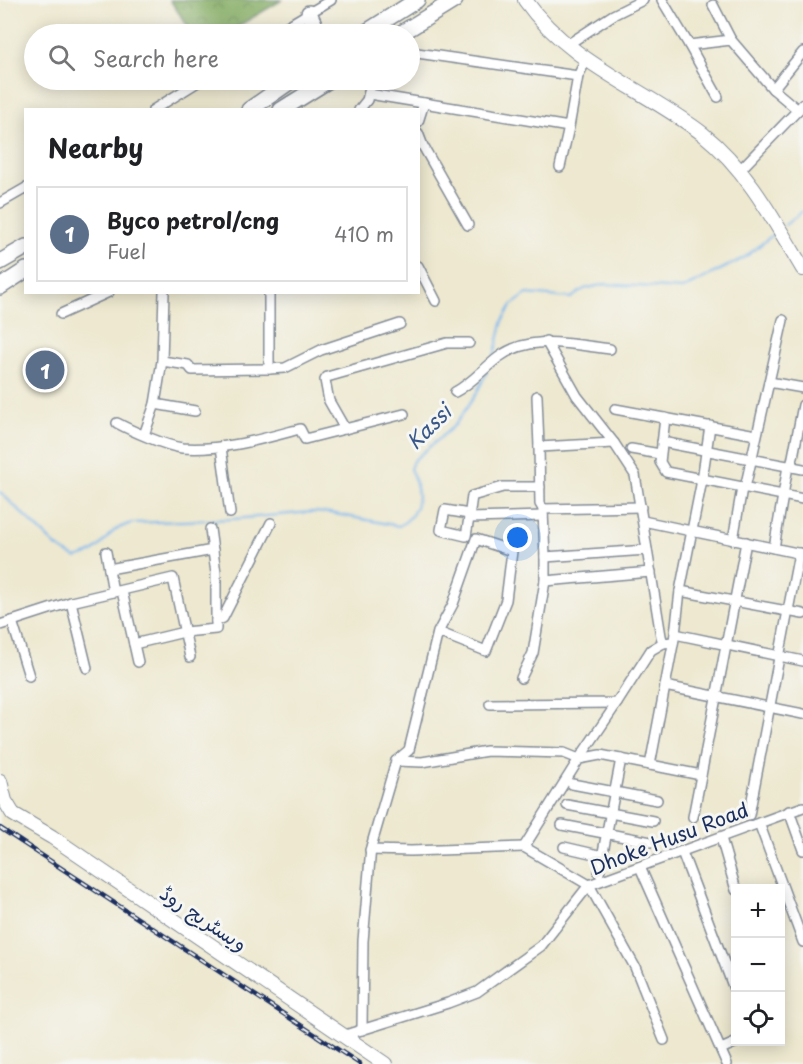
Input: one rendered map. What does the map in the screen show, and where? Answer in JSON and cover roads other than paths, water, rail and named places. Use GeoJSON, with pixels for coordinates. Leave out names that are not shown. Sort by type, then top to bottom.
{"type":"FeatureCollection","features":[{"type":"Feature","properties":{"kind":"highway"},"geometry":{"type":"LineString","coordinates":[[379,24],[417,0]]}},
{"type":"Feature","properties":{"kind":"highway"},"geometry":{"type":"LineString","coordinates":[[416,24],[455,0]]}},
{"type":"Feature","properties":{"kind":"highway"},"geometry":{"type":"LineString","coordinates":[[309,13],[315,24]]}},
{"type":"Feature","properties":{"kind":"highway"},"geometry":{"type":"LineString","coordinates":[[252,108],[278,90]]}},
{"type":"Feature","properties":{"kind":"highway"},"geometry":{"type":"LineString","coordinates":[[284,108],[313,90]]}},
{"type":"Feature","properties":{"kind":"highway"},"geometry":{"type":"LineString","coordinates":[[0,262],[24,248]]}},
{"type":"Feature","properties":{"kind":"highway"},"geometry":{"type":"LineString","coordinates":[[0,287],[24,271]]}},
{"type":"Feature","properties":{"kind":"main road"},"geometry":{"type":"LineString","coordinates":[[525,0],[536,15],[586,60],[703,134],[727,156],[768,212],[803,269]]}},
{"type":"Feature","properties":{"kind":"main road"},"geometry":{"type":"LineString","coordinates":[[0,781],[3,806]]}},
{"type":"Feature","properties":{"kind":"main road","name":"ویسٹریج روڈ"},"geometry":{"type":"LineString","coordinates":[[3,806],[385,1064]]}},
{"type":"Feature","properties":{"kind":"street"},"geometry":{"type":"LineString","coordinates":[[291,24],[331,0]]}},
{"type":"Feature","properties":{"kind":"street"},"geometry":{"type":"LineString","coordinates":[[567,45],[613,15],[642,0]]}},
{"type":"Feature","properties":{"kind":"street"},"geometry":{"type":"LineString","coordinates":[[662,0],[718,97]]}},
{"type":"Feature","properties":{"kind":"street"},"geometry":{"type":"LineString","coordinates":[[713,6],[731,40],[773,89],[801,107],[740,171]]}},
{"type":"Feature","properties":{"kind":"street"},"geometry":{"type":"LineString","coordinates":[[689,45],[731,40]]}},
{"type":"Feature","properties":{"kind":"street"},"geometry":{"type":"LineString","coordinates":[[773,89],[803,52]]}},
{"type":"Feature","properties":{"kind":"street"},"geometry":{"type":"LineString","coordinates":[[420,53],[578,76]]}},
{"type":"Feature","properties":{"kind":"street"},"geometry":{"type":"LineString","coordinates":[[560,167],[578,76],[586,60]]}},
{"type":"Feature","properties":{"kind":"street"},"geometry":{"type":"LineString","coordinates":[[156,108],[185,90]]}},
{"type":"Feature","properties":{"kind":"street"},"geometry":{"type":"LineString","coordinates":[[368,101],[424,103],[568,126]]}},
{"type":"Feature","properties":{"kind":"street"},"geometry":{"type":"LineString","coordinates":[[420,116],[424,103]]}},
{"type":"Feature","properties":{"kind":"street"},"geometry":{"type":"LineString","coordinates":[[420,138],[468,225]]}},
{"type":"Feature","properties":{"kind":"street"},"geometry":{"type":"LineString","coordinates":[[0,203],[24,189]]}},
{"type":"Feature","properties":{"kind":"street"},"geometry":{"type":"LineString","coordinates":[[420,270],[436,301]]}},
{"type":"Feature","properties":{"kind":"street"},"geometry":{"type":"LineString","coordinates":[[61,314],[105,294]]}},
{"type":"Feature","properties":{"kind":"street"},"geometry":{"type":"LineString","coordinates":[[144,435],[155,404],[162,361],[164,294]]}},
{"type":"Feature","properties":{"kind":"street"},"geometry":{"type":"LineString","coordinates":[[269,294],[269,365]]}},
{"type":"Feature","properties":{"kind":"street"},"geometry":{"type":"LineString","coordinates":[[733,540],[783,320]]}},
{"type":"Feature","properties":{"kind":"street"},"geometry":{"type":"LineString","coordinates":[[162,361],[188,365],[192,370],[269,365],[285,368],[321,350],[400,324]]}},
{"type":"Feature","properties":{"kind":"street"},"geometry":{"type":"LineString","coordinates":[[546,341],[577,396],[614,442],[635,475],[663,643]]}},
{"type":"Feature","properties":{"kind":"street"},"geometry":{"type":"LineString","coordinates":[[455,392],[514,347],[546,341],[610,349]]}},
{"type":"Feature","properties":{"kind":"street"},"geometry":{"type":"LineString","coordinates":[[345,429],[329,401],[325,380],[327,376],[447,343],[469,343]]}},
{"type":"Feature","properties":{"kind":"street"},"geometry":{"type":"LineString","coordinates":[[769,382],[803,388]]}},
{"type":"Feature","properties":{"kind":"street"},"geometry":{"type":"LineString","coordinates":[[521,678],[533,653],[545,581],[537,396]]}},
{"type":"Feature","properties":{"kind":"street"},"geometry":{"type":"LineString","coordinates":[[155,404],[195,411]]}},
{"type":"Feature","properties":{"kind":"street"},"geometry":{"type":"LineString","coordinates":[[774,548],[782,495],[803,405]]}},
{"type":"Feature","properties":{"kind":"street"},"geometry":{"type":"LineString","coordinates":[[615,409],[756,435]]}},
{"type":"Feature","properties":{"kind":"street"},"geometry":{"type":"LineString","coordinates":[[117,423],[181,448],[221,447],[300,429],[305,439],[404,414]]}},
{"type":"Feature","properties":{"kind":"street"},"geometry":{"type":"LineString","coordinates":[[666,418],[660,454],[662,468],[666,472],[803,499]]}},
{"type":"Feature","properties":{"kind":"street"},"geometry":{"type":"LineString","coordinates":[[650,765],[710,426]]}},
{"type":"Feature","properties":{"kind":"street"},"geometry":{"type":"LineString","coordinates":[[539,447],[614,442]]}},
{"type":"Feature","properties":{"kind":"street"},"geometry":{"type":"LineString","coordinates":[[662,442],[803,469]]}},
{"type":"Feature","properties":{"kind":"street"},"geometry":{"type":"LineString","coordinates":[[221,447],[230,513]]}},
{"type":"Feature","properties":{"kind":"street"},"geometry":{"type":"LineString","coordinates":[[631,449],[660,454]]}},
{"type":"Feature","properties":{"kind":"street"},"geometry":{"type":"LineString","coordinates":[[540,487],[503,487],[472,496],[469,516],[641,507]]}},
{"type":"Feature","properties":{"kind":"street"},"geometry":{"type":"LineString","coordinates":[[643,521],[801,553],[749,815]]}},
{"type":"Feature","properties":{"kind":"street"},"geometry":{"type":"LineString","coordinates":[[216,621],[223,618],[271,523]]}},
{"type":"Feature","properties":{"kind":"street"},"geometry":{"type":"LineString","coordinates":[[134,644],[184,632],[216,629],[216,573],[210,529]]}},
{"type":"Feature","properties":{"kind":"street"},"geometry":{"type":"LineString","coordinates":[[362,1030],[363,941],[370,850],[396,761],[410,750],[438,632],[453,604],[476,539],[512,551],[506,600],[486,651],[438,632]]}},
{"type":"Feature","properties":{"kind":"street"},"geometry":{"type":"LineString","coordinates":[[693,817],[746,542]]}},
{"type":"Feature","properties":{"kind":"street"},"geometry":{"type":"LineString","coordinates":[[109,569],[213,550]]}},
{"type":"Feature","properties":{"kind":"street"},"geometry":{"type":"LineString","coordinates":[[545,557],[647,550]]}},
{"type":"Feature","properties":{"kind":"street"},"geometry":{"type":"LineString","coordinates":[[106,552],[109,569],[138,662]]}},
{"type":"Feature","properties":{"kind":"street"},"geometry":{"type":"LineString","coordinates":[[171,558],[173,578],[190,657]]}},
{"type":"Feature","properties":{"kind":"street"},"geometry":{"type":"LineString","coordinates":[[545,581],[651,572]]}},
{"type":"Feature","properties":{"kind":"street"},"geometry":{"type":"LineString","coordinates":[[0,625],[71,602],[173,578]]}},
{"type":"Feature","properties":{"kind":"street"},"geometry":{"type":"LineString","coordinates":[[680,591],[803,614]]}},
{"type":"Feature","properties":{"kind":"street"},"geometry":{"type":"LineString","coordinates":[[71,602],[87,668]]}},
{"type":"Feature","properties":{"kind":"street"},"geometry":{"type":"LineString","coordinates":[[12,621],[29,676]]}},
{"type":"Feature","properties":{"kind":"street"},"geometry":{"type":"LineString","coordinates":[[524,847],[651,650],[674,638],[726,645],[803,661]]}},
{"type":"Feature","properties":{"kind":"street"},"geometry":{"type":"LineString","coordinates":[[665,686],[803,714]]}},
{"type":"Feature","properties":{"kind":"street"},"geometry":{"type":"LineString","coordinates":[[490,704],[617,703]]}},
{"type":"Feature","properties":{"kind":"street"},"geometry":{"type":"LineString","coordinates":[[396,761],[422,762],[487,752],[564,753],[579,759],[600,755],[701,775]]}},
{"type":"Feature","properties":{"kind":"street"},"geometry":{"type":"LineString","coordinates":[[599,873],[621,759]]}},
{"type":"Feature","properties":{"kind":"street"},"geometry":{"type":"LineString","coordinates":[[572,784],[657,800]]}},
{"type":"Feature","properties":{"kind":"street"},"geometry":{"type":"LineString","coordinates":[[567,805],[653,821]]}},
{"type":"Feature","properties":{"kind":"street","name":"Dhoke Husu Road"},"geometry":{"type":"LineString","coordinates":[[342,1036],[448,1004],[477,992],[541,945],[589,885],[803,807]]}},
{"type":"Feature","properties":{"kind":"street"},"geometry":{"type":"LineString","coordinates":[[789,811],[803,850]]}},
{"type":"Feature","properties":{"kind":"street"},"geometry":{"type":"LineString","coordinates":[[759,823],[803,942]]}},
{"type":"Feature","properties":{"kind":"street"},"geometry":{"type":"LineString","coordinates":[[562,825],[651,842]]}},
{"type":"Feature","properties":{"kind":"street"},"geometry":{"type":"LineString","coordinates":[[721,838],[733,884]]}},
{"type":"Feature","properties":{"kind":"street"},"geometry":{"type":"LineString","coordinates":[[370,850],[524,847],[589,885],[634,967],[664,1040]]}},
{"type":"Feature","properties":{"kind":"street"},"geometry":{"type":"LineString","coordinates":[[564,848],[603,856]]}},
{"type":"Feature","properties":{"kind":"street"},"geometry":{"type":"LineString","coordinates":[[682,852],[734,992]]}},
{"type":"Feature","properties":{"kind":"street"},"geometry":{"type":"LineString","coordinates":[[640,867],[728,1064]]}},
{"type":"Feature","properties":{"kind":"street"},"geometry":{"type":"LineString","coordinates":[[721,1049],[731,1044]]}},
{"type":"Feature","properties":{"kind":"waterway","name":"Kassi"},"geometry":{"type":"LineString","coordinates":[[785,225],[803,211]]}},
{"type":"Feature","properties":{"kind":"waterway","name":"Kassi"},"geometry":{"type":"LineString","coordinates":[[494,356],[503,320],[512,305],[527,294],[571,298],[584,289],[605,284],[682,289],[744,258],[775,233]]}},
{"type":"Feature","properties":{"kind":"waterway","name":"Kassi"},"geometry":{"type":"LineString","coordinates":[[0,492],[57,547],[76,558],[92,552],[113,532],[132,523],[233,519],[311,512],[330,513],[399,526],[412,514],[418,500],[416,484],[410,469],[413,461],[455,425],[476,394],[487,372]]}},
{"type":"Feature","properties":{"kind":"railway"},"geometry":{"type":"LineString","coordinates":[[0,828],[360,1064]]}},
{"type":"Feature","properties":{"kind":"place","name":"Byco petrol/cng"},"geometry":{"type":"Point","coordinates":[45,370]}}]}
